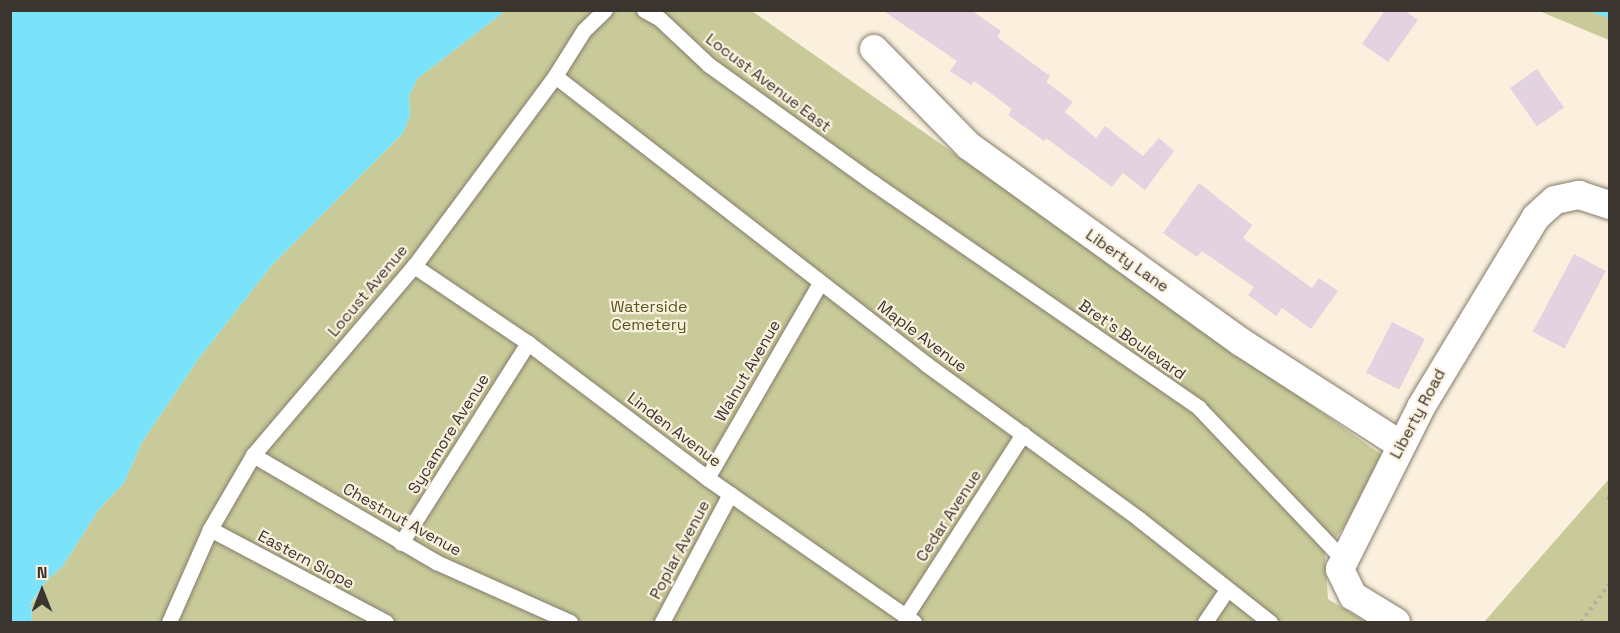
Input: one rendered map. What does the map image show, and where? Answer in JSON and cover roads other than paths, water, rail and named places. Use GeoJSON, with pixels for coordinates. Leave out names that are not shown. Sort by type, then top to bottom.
{"type":"FeatureCollection","features":[{"type":"Feature","properties":{"kind":"street","name":"Liberty Lane"},"geometry":{"type":"LineString","coordinates":[[874,49],[978,153],[1241,342],[1401,445]]}},
{"type":"Feature","properties":{"kind":"street","name":"Liberty Road"},"geometry":{"type":"LineString","coordinates":[[1344,560],[1447,359],[1536,217],[1555,201],[1579,195],[1610,205]]}},
{"type":"Feature","properties":{"kind":"street"},"geometry":{"type":"LineString","coordinates":[[1344,560],[1341,577],[1353,596],[1396,622]]}},
{"type":"Feature","properties":{"kind":"lane"},"geometry":{"type":"LineString","coordinates":[[555,76],[584,30],[605,10]]}},
{"type":"Feature","properties":{"kind":"lane","name":"Locust Avenue East"},"geometry":{"type":"LineString","coordinates":[[645,10],[660,19],[709,64],[872,182]]}},
{"type":"Feature","properties":{"kind":"lane","name":"Locust Avenue"},"geometry":{"type":"LineString","coordinates":[[169,622],[210,529],[253,455],[414,266],[555,76]]}},
{"type":"Feature","properties":{"kind":"lane","name":"Maple Avenue"},"geometry":{"type":"LineString","coordinates":[[555,76],[820,283],[1139,519],[1226,591],[1270,622]]}},
{"type":"Feature","properties":{"kind":"lane","name":"Bret's Boulevard"},"geometry":{"type":"LineString","coordinates":[[872,182],[1199,408],[1344,560]]}},
{"type":"Feature","properties":{"kind":"lane","name":"Linden Avenue"},"geometry":{"type":"LineString","coordinates":[[414,266],[528,343],[707,478],[910,620]]}},
{"type":"Feature","properties":{"kind":"lane","name":"Walnut Avenue"},"geometry":{"type":"LineString","coordinates":[[707,478],[820,283]]}},
{"type":"Feature","properties":{"kind":"lane","name":"Sycamore Avenue"},"geometry":{"type":"LineString","coordinates":[[400,543],[528,343]]}},
{"type":"Feature","properties":{"kind":"lane","name":"Cedar Avenue"},"geometry":{"type":"LineString","coordinates":[[910,620],[1023,434]]}},
{"type":"Feature","properties":{"kind":"lane","name":"Chestnut Avenue"},"geometry":{"type":"LineString","coordinates":[[253,455],[400,543],[570,622]]}},
{"type":"Feature","properties":{"kind":"lane","name":"Poplar Avenue"},"geometry":{"type":"LineString","coordinates":[[662,622],[730,494]]}},
{"type":"Feature","properties":{"kind":"lane","name":"Eastern Slope"},"geometry":{"type":"LineString","coordinates":[[210,529],[386,622]]}},
{"type":"Feature","properties":{"kind":"lane"},"geometry":{"type":"LineString","coordinates":[[1205,622],[1226,591]]}},
{"type":"Feature","properties":{"kind":"water"},"geometry":{"type":"Polygon","coordinates":[[[10,11],[505,11],[418,78],[409,96],[410,116],[403,133],[272,265],[199,358],[142,442],[124,483],[99,509],[62,567],[46,581],[31,603],[32,622],[10,622],[10,11]]]}},
{"type":"Feature","properties":{"kind":"waterway"},"geometry":{"type":"LineString","coordinates":[[1597,10],[1610,14]]}},
{"type":"Feature","properties":{"kind":"park label","name":"Waterside Cemetery"},"geometry":{"type":"Point","coordinates":[649,316]}}]}
